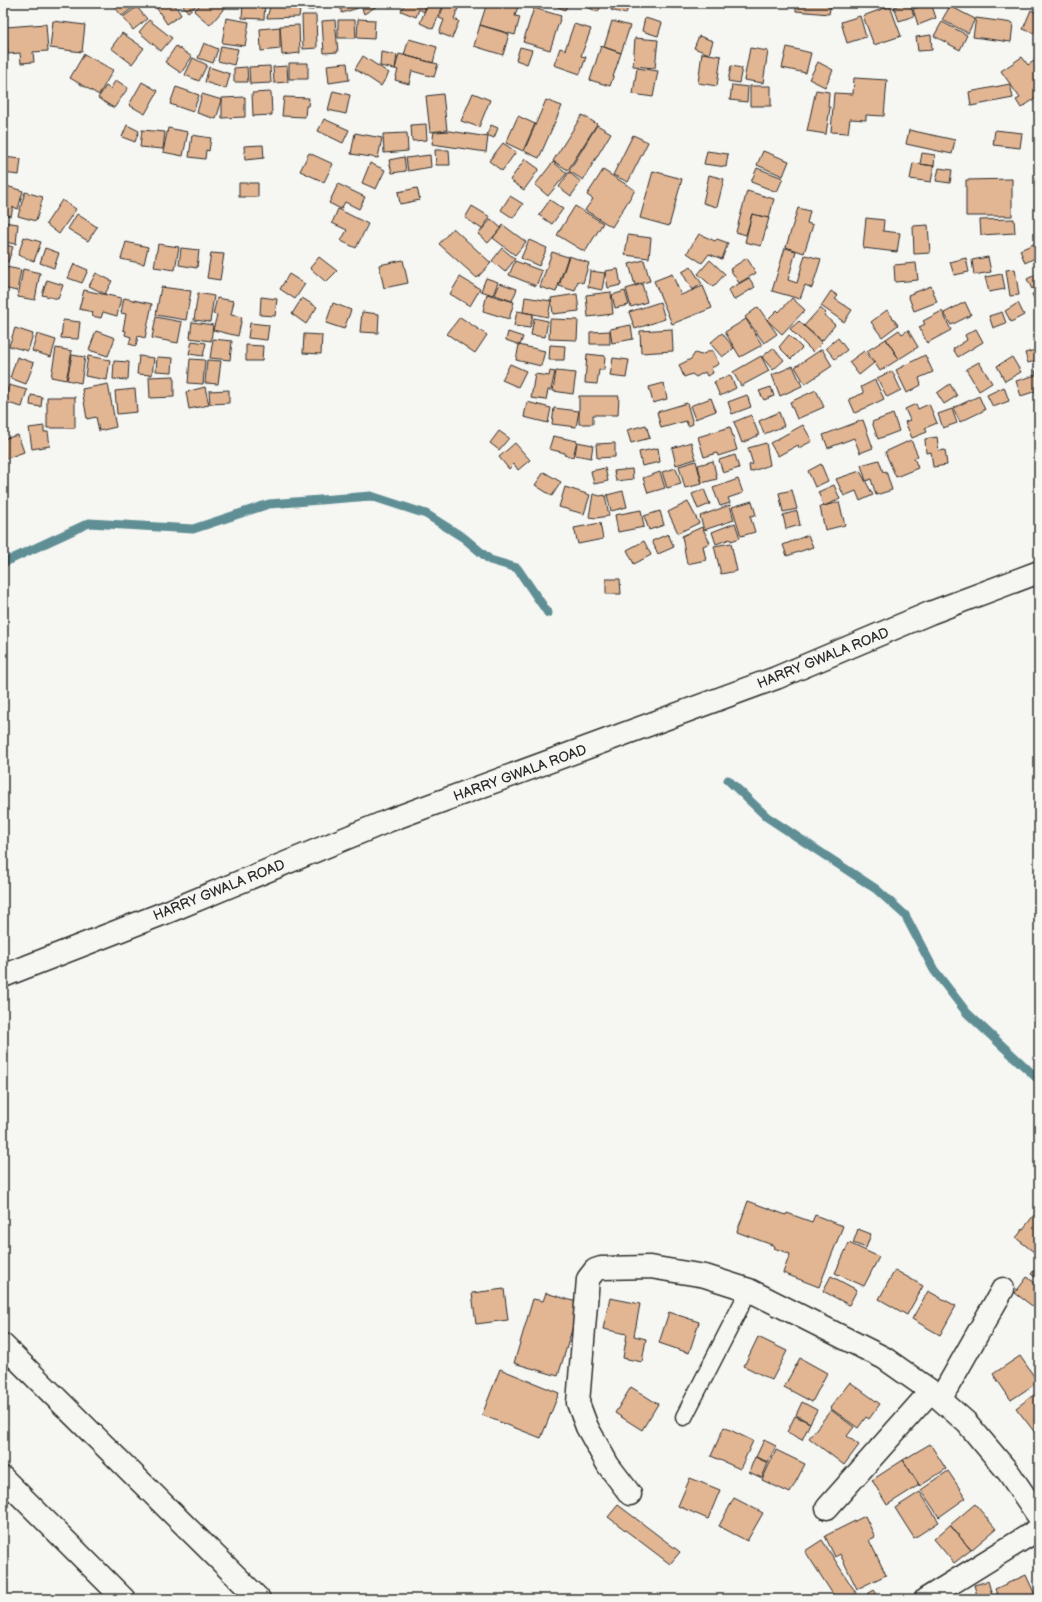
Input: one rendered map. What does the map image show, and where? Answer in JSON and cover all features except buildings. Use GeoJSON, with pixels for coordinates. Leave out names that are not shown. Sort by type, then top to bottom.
{"type":"FeatureCollection","features":[{"type":"Feature","properties":{"kind":"main road","name":"HARRY GWALA ROAD"},"geometry":{"type":"LineString","coordinates":[[3,976],[172,910],[390,820],[776,678],[930,613],[1039,572]]}},
{"type":"Feature","properties":{"kind":"main road"},"geometry":{"type":"LineString","coordinates":[[630,1494],[608,1465],[587,1427],[578,1403],[588,1279],[591,1274],[601,1268],[650,1267],[705,1276],[748,1290],[884,1358],[936,1394],[967,1423],[1000,1462],[1039,1516]]}},
{"type":"Feature","properties":{"kind":"main road"},"geometry":{"type":"LineString","coordinates":[[827,1508],[936,1394],[1003,1289]]}},
{"type":"Feature","properties":{"kind":"main road"},"geometry":{"type":"LineString","coordinates":[[3,1345],[259,1599]]}},
{"type":"Feature","properties":{"kind":"main road"},"geometry":{"type":"LineString","coordinates":[[3,1478],[124,1599]]}},
{"type":"Feature","properties":{"kind":"main road"},"geometry":{"type":"LineString","coordinates":[[926,1599],[1039,1529]]}},
{"type":"Feature","properties":{"kind":"lane"},"geometry":{"type":"LineString","coordinates":[[684,1417],[748,1290]]}},
{"type":"Feature","properties":{"kind":"waterway"},"geometry":{"type":"LineString","coordinates":[[3,563],[89,523],[193,529],[269,504],[371,496],[426,514],[464,538],[490,560],[517,568],[548,613]]}},
{"type":"Feature","properties":{"kind":"waterway"},"geometry":{"type":"LineString","coordinates":[[728,780],[767,817],[876,889],[905,915],[934,970],[967,1013],[1039,1080]]}}]}
